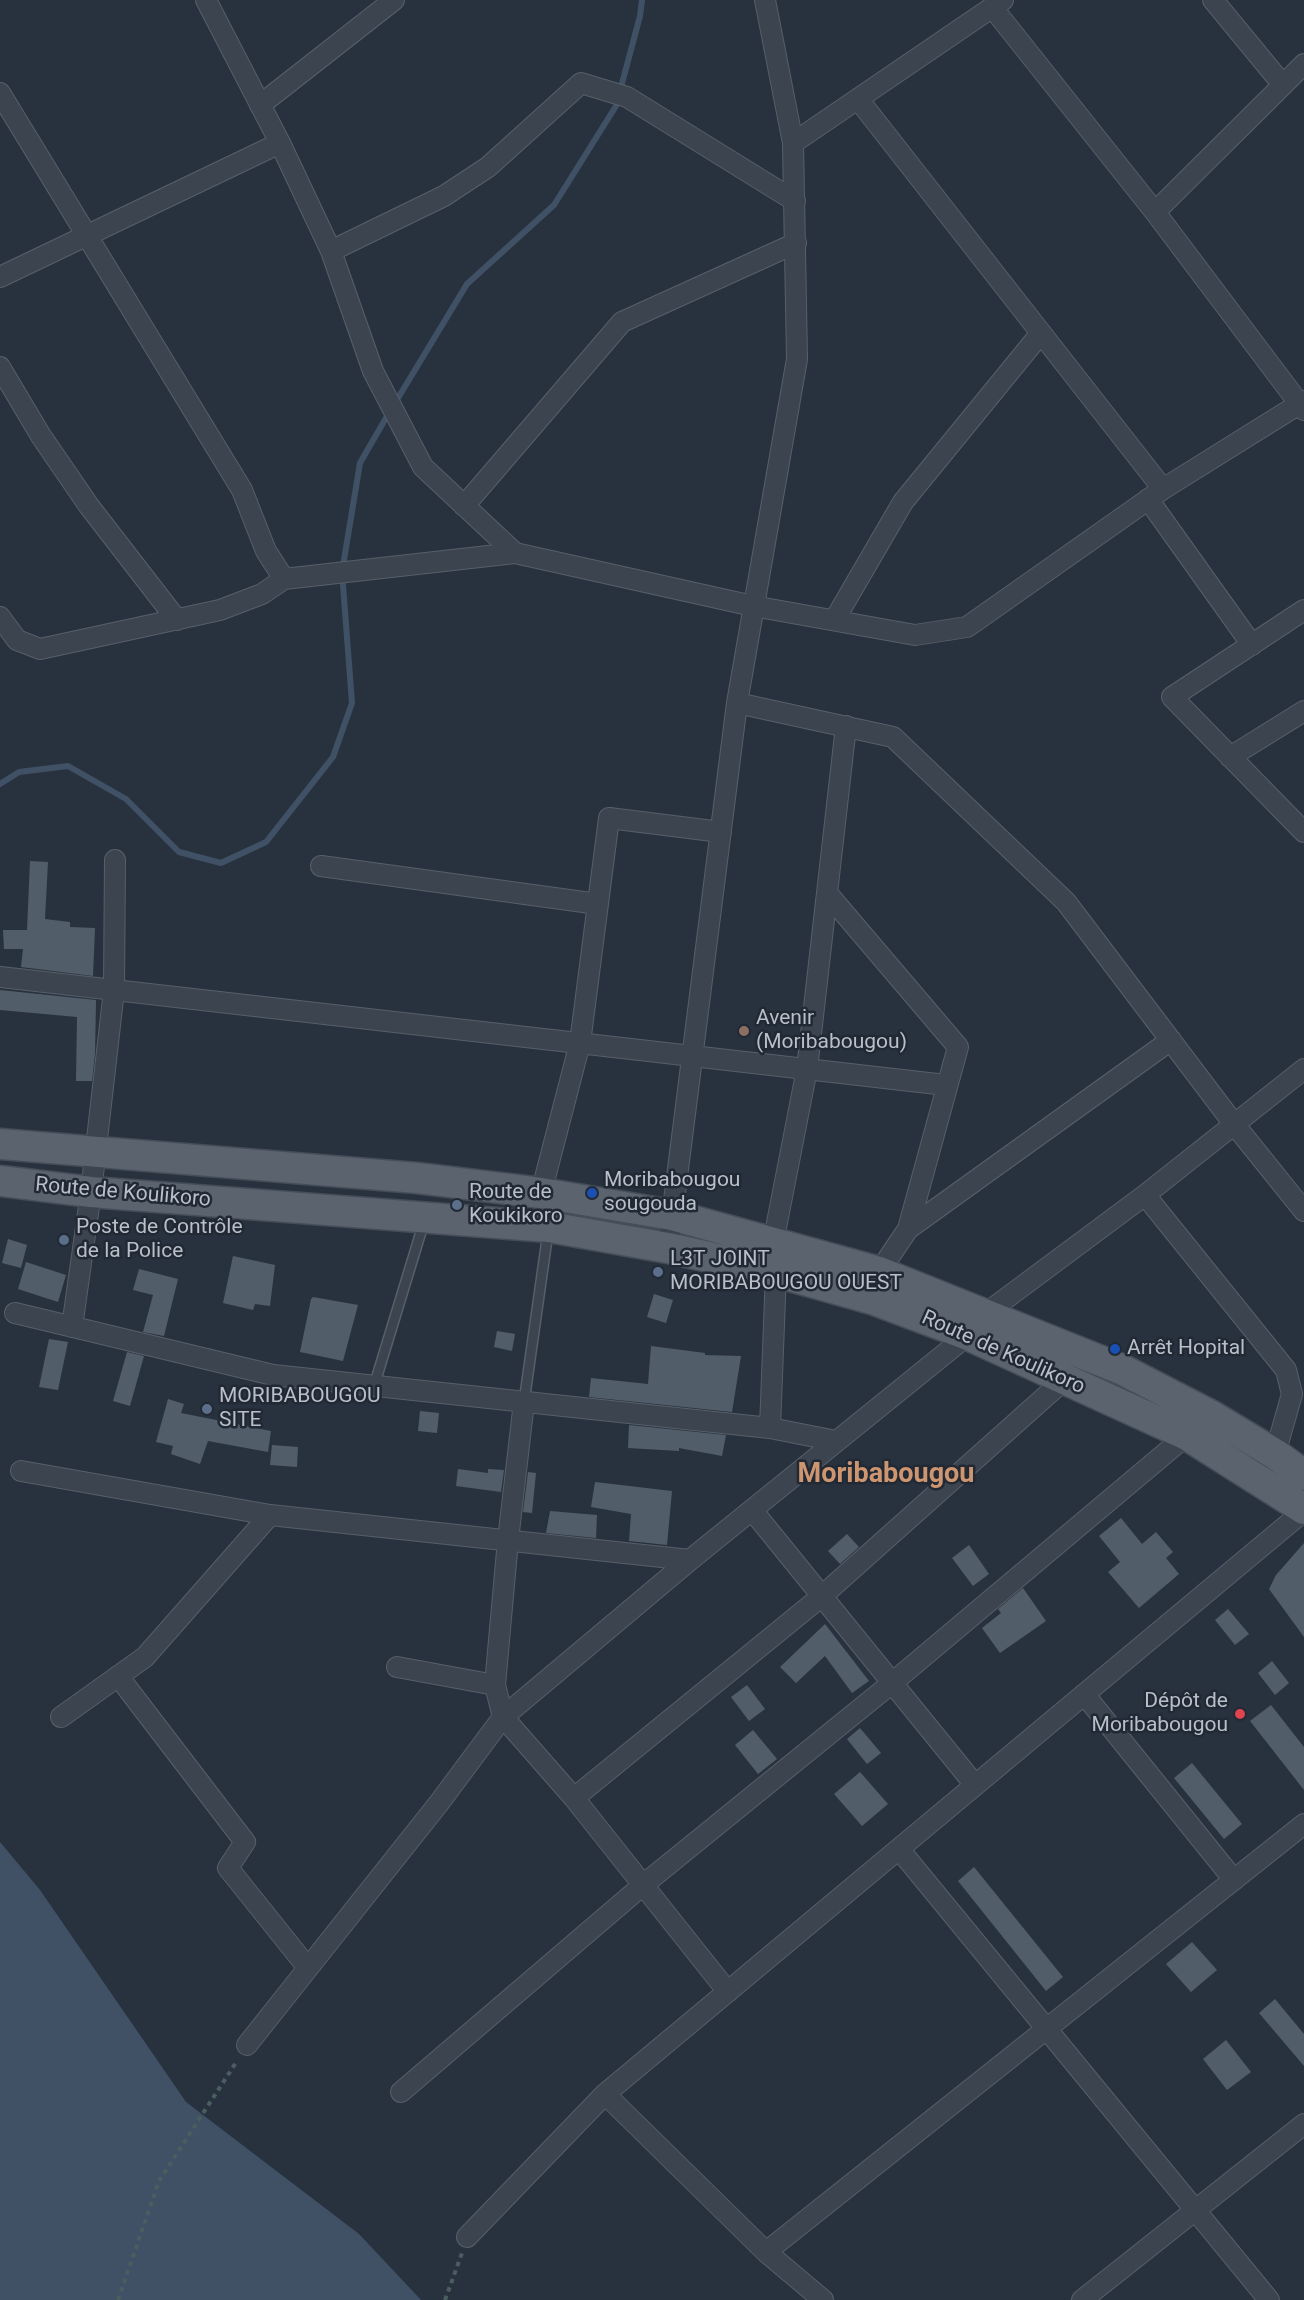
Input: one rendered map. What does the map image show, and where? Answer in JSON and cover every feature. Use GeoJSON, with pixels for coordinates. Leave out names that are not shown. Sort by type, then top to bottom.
{"type":"FeatureCollection","features":[{"type":"Feature","properties":{"kind":"main road","name":"Route de Koulikoro"},"geometry":{"type":"LineString","coordinates":[[0,1144],[417,1178],[541,1193],[672,1215],[872,1299],[977,1324],[1121,1369],[1212,1416],[1275,1454],[1304,1475]]}},
{"type":"Feature","properties":{"kind":"main road","name":"Route de Koulikoro"},"geometry":{"type":"LineString","coordinates":[[0,1181],[91,1192],[549,1227],[668,1248],[775,1258],[879,1272],[977,1324],[1064,1380],[1187,1435],[1304,1510]]}},
{"type":"Feature","properties":{"kind":"street"},"geometry":{"type":"LineString","coordinates":[[206,0],[280,143],[332,251],[374,371],[423,467],[515,553]]}},
{"type":"Feature","properties":{"kind":"street"},"geometry":{"type":"LineString","coordinates":[[260,105],[394,0]]}},
{"type":"Feature","properties":{"kind":"street"},"geometry":{"type":"LineString","coordinates":[[1214,0],[1283,85]]}},
{"type":"Feature","properties":{"kind":"street"},"geometry":{"type":"LineString","coordinates":[[668,1248],[737,703],[797,359],[793,143],[768,1]]}},
{"type":"Feature","properties":{"kind":"street"},"geometry":{"type":"LineString","coordinates":[[0,617],[17,640],[40,650],[220,610],[262,594],[284,579],[515,553],[753,606],[915,635],[967,627],[1155,494],[1303,405],[998,4],[793,143]]}},
{"type":"Feature","properties":{"kind":"street"},"geometry":{"type":"LineString","coordinates":[[1155,212],[1304,64]]}},
{"type":"Feature","properties":{"kind":"street"},"geometry":{"type":"LineString","coordinates":[[332,251],[444,196],[489,167],[581,83],[620,95],[795,201]]}},
{"type":"Feature","properties":{"kind":"street"},"geometry":{"type":"LineString","coordinates":[[0,93],[242,490],[266,550],[284,579]]}},
{"type":"Feature","properties":{"kind":"street"},"geometry":{"type":"LineString","coordinates":[[858,99],[1041,333],[1155,494],[1252,645]]}},
{"type":"Feature","properties":{"kind":"street"},"geometry":{"type":"LineString","coordinates":[[0,277],[280,143]]}},
{"type":"Feature","properties":{"kind":"street"},"geometry":{"type":"LineString","coordinates":[[464,506],[622,322],[796,243]]}},
{"type":"Feature","properties":{"kind":"street"},"geometry":{"type":"LineString","coordinates":[[835,619],[903,502],[1041,333]]}},
{"type":"Feature","properties":{"kind":"street"},"geometry":{"type":"LineString","coordinates":[[0,367],[42,436],[89,506],[177,620]]}},
{"type":"Feature","properties":{"kind":"street"},"geometry":{"type":"LineString","coordinates":[[1304,610],[1172,697],[1304,832]]}},
{"type":"Feature","properties":{"kind":"street"},"geometry":{"type":"LineString","coordinates":[[737,703],[893,737],[1066,902],[1234,1124],[1304,1211]]}},
{"type":"Feature","properties":{"kind":"street"},"geometry":{"type":"LineString","coordinates":[[1230,756],[1304,711]]}},
{"type":"Feature","properties":{"kind":"street"},"geometry":{"type":"LineString","coordinates":[[770,1428],[775,1258],[807,1069],[846,726]]}},
{"type":"Feature","properties":{"kind":"street"},"geometry":{"type":"LineString","coordinates":[[541,1193],[580,1043],[609,818],[721,832]]}},
{"type":"Feature","properties":{"kind":"street"},"geometry":{"type":"LineString","coordinates":[[72,1327],[91,1192],[114,990],[115,860]]}},
{"type":"Feature","properties":{"kind":"street"},"geometry":{"type":"LineString","coordinates":[[321,866],[598,904]]}},
{"type":"Feature","properties":{"kind":"street"},"geometry":{"type":"LineString","coordinates":[[827,893],[958,1047],[908,1229],[879,1272]]}},
{"type":"Feature","properties":{"kind":"street"},"geometry":{"type":"LineString","coordinates":[[0,977],[946,1084]]}},
{"type":"Feature","properties":{"kind":"street"},"geometry":{"type":"LineString","coordinates":[[908,1229],[1171,1040]]}},
{"type":"Feature","properties":{"kind":"street"},"geometry":{"type":"LineString","coordinates":[[248,2045],[439,1803],[503,1717],[977,1324],[1304,1069]]}},
{"type":"Feature","properties":{"kind":"street"},"geometry":{"type":"LineString","coordinates":[[1145,1195],[1286,1370],[1292,1394],[1275,1454]]}},
{"type":"Feature","properties":{"kind":"street"},"geometry":{"type":"LineString","coordinates":[[15,1313],[273,1376],[770,1428],[836,1441]]}},
{"type":"Feature","properties":{"kind":"street"},"geometry":{"type":"LineString","coordinates":[[574,1798],[822,1596],[1064,1380]]}},
{"type":"Feature","properties":{"kind":"street"},"geometry":{"type":"LineString","coordinates":[[524,1402],[508,1540],[495,1685],[503,1717],[574,1798],[728,1992]]}},
{"type":"Feature","properties":{"kind":"street"},"geometry":{"type":"LineString","coordinates":[[401,2092],[643,1885],[892,1683],[1187,1435]]}},
{"type":"Feature","properties":{"kind":"street"},"geometry":{"type":"LineString","coordinates":[[21,1471],[270,1515],[690,1560]]}},
{"type":"Feature","properties":{"kind":"street"},"geometry":{"type":"LineString","coordinates":[[752,1510],[975,1785]]}},
{"type":"Feature","properties":{"kind":"street"},"geometry":{"type":"LineString","coordinates":[[467,2237],[605,2094],[1304,1510]]}},
{"type":"Feature","properties":{"kind":"street"},"geometry":{"type":"LineString","coordinates":[[61,1717],[145,1657],[270,1515]]}},
{"type":"Feature","properties":{"kind":"street"},"geometry":{"type":"LineString","coordinates":[[397,1667],[495,1685]]}},
{"type":"Feature","properties":{"kind":"street"},"geometry":{"type":"LineString","coordinates":[[118,1676],[245,1842],[228,1868],[308,1968]]}},
{"type":"Feature","properties":{"kind":"street"},"geometry":{"type":"LineString","coordinates":[[1084,1694],[1234,1880]]}},
{"type":"Feature","properties":{"kind":"street"},"geometry":{"type":"LineString","coordinates":[[766,2253],[1304,1824]]}},
{"type":"Feature","properties":{"kind":"street"},"geometry":{"type":"LineString","coordinates":[[898,1849],[1269,2300]]}},
{"type":"Feature","properties":{"kind":"street"},"geometry":{"type":"LineString","coordinates":[[605,2094],[766,2253],[823,2300]]}},
{"type":"Feature","properties":{"kind":"street"},"geometry":{"type":"LineString","coordinates":[[1082,2300],[1304,2124]]}},
{"type":"Feature","properties":{"kind":"lane"},"geometry":{"type":"LineString","coordinates":[[374,1386],[425,1217]]}},
{"type":"Feature","properties":{"kind":"lane"},"geometry":{"type":"LineString","coordinates":[[524,1402],[549,1227]]}},
{"type":"Feature","properties":{"kind":"path"},"geometry":{"type":"LineString","coordinates":[[118,2300],[159,2181],[248,2045]]}},
{"type":"Feature","properties":{"kind":"path"},"geometry":{"type":"LineString","coordinates":[[445,2300],[467,2237]]}},
{"type":"Feature","properties":{"kind":"water"},"geometry":{"type":"Polygon","coordinates":[[[0,1842],[40,1890],[186,2102],[359,2234],[421,2300],[0,2300],[0,1842]]]}},
{"type":"Feature","properties":{"kind":"building"},"geometry":{"type":"Polygon","coordinates":[[[30,861],[48,862],[45,919],[70,922],[70,927],[95,928],[93,976],[21,967],[23,949],[4,949],[3,930],[27,930],[30,861]]]}},
{"type":"Feature","properties":{"kind":"building"},"geometry":{"type":"Polygon","coordinates":[[[0,990],[96,1000],[92,1081],[76,1081],[77,1017],[0,1010],[0,990]]]}},
{"type":"Feature","properties":{"kind":"building"},"geometry":{"type":"Polygon","coordinates":[[[8,1239],[27,1245],[21,1268],[2,1263],[8,1239]]]}},
{"type":"Feature","properties":{"kind":"building"},"geometry":{"type":"Polygon","coordinates":[[[233,1256],[275,1265],[270,1306],[255,1304],[253,1310],[223,1303],[233,1256]]]}},
{"type":"Feature","properties":{"kind":"building"},"geometry":{"type":"Polygon","coordinates":[[[26,1262],[66,1275],[58,1302],[18,1289],[26,1262]]]}},
{"type":"Feature","properties":{"kind":"building"},"geometry":{"type":"Polygon","coordinates":[[[139,1269],[178,1279],[164,1336],[143,1332],[153,1295],[133,1290],[139,1269]]]}},
{"type":"Feature","properties":{"kind":"building"},"geometry":{"type":"Polygon","coordinates":[[[654,1294],[673,1300],[666,1323],[647,1317],[654,1294]]]}},
{"type":"Feature","properties":{"kind":"building"},"geometry":{"type":"Polygon","coordinates":[[[313,1297],[358,1305],[343,1361],[300,1352],[313,1297]]]}},
{"type":"Feature","properties":{"kind":"building"},"geometry":{"type":"Polygon","coordinates":[[[497,1331],[515,1334],[512,1351],[494,1347],[497,1331]]]}},
{"type":"Feature","properties":{"kind":"building"},"geometry":{"type":"Polygon","coordinates":[[[49,1339],[68,1342],[58,1390],[39,1387],[49,1339]]]}},
{"type":"Feature","properties":{"kind":"building"},"geometry":{"type":"Polygon","coordinates":[[[651,1346],[705,1353],[705,1355],[741,1356],[732,1412],[589,1397],[591,1378],[648,1384],[651,1346]]]}},
{"type":"Feature","properties":{"kind":"building"},"geometry":{"type":"Polygon","coordinates":[[[127,1352],[144,1356],[130,1406],[113,1401],[127,1352]]]}},
{"type":"Feature","properties":{"kind":"building"},"geometry":{"type":"Polygon","coordinates":[[[168,1399],[184,1404],[181,1413],[271,1431],[268,1452],[208,1441],[200,1464],[171,1454],[173,1446],[156,1442],[168,1399]]]}},
{"type":"Feature","properties":{"kind":"building"},"geometry":{"type":"Polygon","coordinates":[[[420,1411],[439,1413],[437,1433],[418,1431],[420,1411]]]}},
{"type":"Feature","properties":{"kind":"building"},"geometry":{"type":"Polygon","coordinates":[[[629,1425],[726,1435],[722,1456],[679,1448],[679,1451],[628,1448],[629,1425]]]}},
{"type":"Feature","properties":{"kind":"building"},"geometry":{"type":"Polygon","coordinates":[[[272,1445],[298,1447],[297,1467],[270,1465],[272,1445]]]}},
{"type":"Feature","properties":{"kind":"building"},"geometry":{"type":"Polygon","coordinates":[[[458,1469],[488,1473],[488,1469],[504,1470],[501,1492],[456,1486],[458,1469]]]}},
{"type":"Feature","properties":{"kind":"building"},"geometry":{"type":"Polygon","coordinates":[[[528,1472],[536,1473],[532,1513],[523,1512],[528,1472]]]}},
{"type":"Feature","properties":{"kind":"building"},"geometry":{"type":"Polygon","coordinates":[[[595,1482],[672,1491],[667,1545],[629,1541],[631,1514],[591,1507],[595,1482]]]}},
{"type":"Feature","properties":{"kind":"building"},"geometry":{"type":"Polygon","coordinates":[[[550,1511],[597,1515],[596,1538],[546,1533],[550,1511]]]}},
{"type":"Feature","properties":{"kind":"building"},"geometry":{"type":"Polygon","coordinates":[[[1121,1518],[1142,1544],[1156,1532],[1173,1552],[1166,1558],[1179,1574],[1139,1608],[1108,1572],[1120,1562],[1099,1536],[1121,1518]]]}},
{"type":"Feature","properties":{"kind":"building"},"geometry":{"type":"Polygon","coordinates":[[[847,1534],[859,1547],[840,1564],[828,1551],[847,1534]]]}},
{"type":"Feature","properties":{"kind":"building"},"geometry":{"type":"Polygon","coordinates":[[[1304,1543],[1304,1637],[1269,1589],[1276,1575],[1304,1543]]]}},
{"type":"Feature","properties":{"kind":"building"},"geometry":{"type":"Polygon","coordinates":[[[969,1545],[989,1574],[973,1586],[952,1558],[969,1545]]]}},
{"type":"Feature","properties":{"kind":"building"},"geometry":{"type":"Polygon","coordinates":[[[1023,1588],[1046,1621],[1000,1653],[982,1628],[1001,1613],[998,1609],[1023,1588]]]}},
{"type":"Feature","properties":{"kind":"building"},"geometry":{"type":"Polygon","coordinates":[[[1228,1609],[1249,1634],[1235,1645],[1215,1620],[1228,1609]]]}},
{"type":"Feature","properties":{"kind":"building"},"geometry":{"type":"Polygon","coordinates":[[[825,1624],[869,1681],[852,1693],[825,1656],[796,1683],[780,1667],[825,1624]]]}},
{"type":"Feature","properties":{"kind":"building"},"geometry":{"type":"Polygon","coordinates":[[[1272,1661],[1289,1683],[1275,1695],[1258,1673],[1272,1661]]]}},
{"type":"Feature","properties":{"kind":"building"},"geometry":{"type":"Polygon","coordinates":[[[747,1685],[765,1709],[749,1721],[731,1697],[747,1685]]]}},
{"type":"Feature","properties":{"kind":"building"},"geometry":{"type":"Polygon","coordinates":[[[1271,1705],[1304,1747],[1304,1790],[1250,1721],[1271,1705]]]}},
{"type":"Feature","properties":{"kind":"building"},"geometry":{"type":"Polygon","coordinates":[[[860,1728],[881,1753],[867,1764],[847,1739],[860,1728]]]}},
{"type":"Feature","properties":{"kind":"building"},"geometry":{"type":"Polygon","coordinates":[[[753,1730],[777,1759],[758,1774],[735,1745],[753,1730]]]}},
{"type":"Feature","properties":{"kind":"building"},"geometry":{"type":"Polygon","coordinates":[[[1192,1763],[1242,1824],[1224,1839],[1174,1778],[1192,1763]]]}},
{"type":"Feature","properties":{"kind":"building"},"geometry":{"type":"Polygon","coordinates":[[[860,1772],[888,1804],[862,1826],[834,1794],[860,1772]]]}},
{"type":"Feature","properties":{"kind":"building"},"geometry":{"type":"Polygon","coordinates":[[[974,1867],[1063,1977],[1046,1991],[958,1881],[974,1867]]]}},
{"type":"Feature","properties":{"kind":"building"},"geometry":{"type":"Polygon","coordinates":[[[1192,1942],[1217,1970],[1191,1992],[1166,1964],[1192,1942]]]}},
{"type":"Feature","properties":{"kind":"building"},"geometry":{"type":"Polygon","coordinates":[[[1275,1999],[1304,2034],[1304,2066],[1259,2013],[1275,1999]]]}},
{"type":"Feature","properties":{"kind":"building"},"geometry":{"type":"Polygon","coordinates":[[[1226,2040],[1251,2072],[1227,2090],[1203,2059],[1226,2040]]]}},
{"type":"Feature","properties":{"kind":"waterway"},"geometry":{"type":"LineString","coordinates":[[395,403],[467,284],[554,205],[616,106],[640,16],[642,0]]}},
{"type":"Feature","properties":{"kind":"waterway"},"geometry":{"type":"LineString","coordinates":[[0,784],[19,772],[68,766],[126,799],[179,852],[221,863],[266,842],[333,757],[352,703],[342,572],[360,463],[390,411]]}},
{"type":"Feature","properties":{"kind":"place","name":"Avenir (Moribabougou)"},"geometry":{"type":"Point","coordinates":[744,1031]}},
{"type":"Feature","properties":{"kind":"place","name":"Moribabougou sougouda"},"geometry":{"type":"Point","coordinates":[592,1193]}},
{"type":"Feature","properties":{"kind":"place","name":"Route de Koukikoro"},"geometry":{"type":"Point","coordinates":[457,1205]}},
{"type":"Feature","properties":{"kind":"place","name":"Poste de Contrôle de la Police"},"geometry":{"type":"Point","coordinates":[64,1240]}},
{"type":"Feature","properties":{"kind":"place","name":"L3T JOINT MORIBABOUGOU OUEST"},"geometry":{"type":"Point","coordinates":[658,1272]}},
{"type":"Feature","properties":{"kind":"place","name":"Arrêt Hopital"},"geometry":{"type":"Point","coordinates":[1115,1349]}},
{"type":"Feature","properties":{"kind":"place","name":"MORIBABOUGOU SITE"},"geometry":{"type":"Point","coordinates":[207,1409]}},
{"type":"Feature","properties":{"kind":"place","name":"Dépôt de Moribabougou"},"geometry":{"type":"Point","coordinates":[1240,1714]}},
{"type":"Feature","properties":{"kind":"district","name":"Moribabougou"},"geometry":{"type":"Point","coordinates":[886,1475]}}]}
